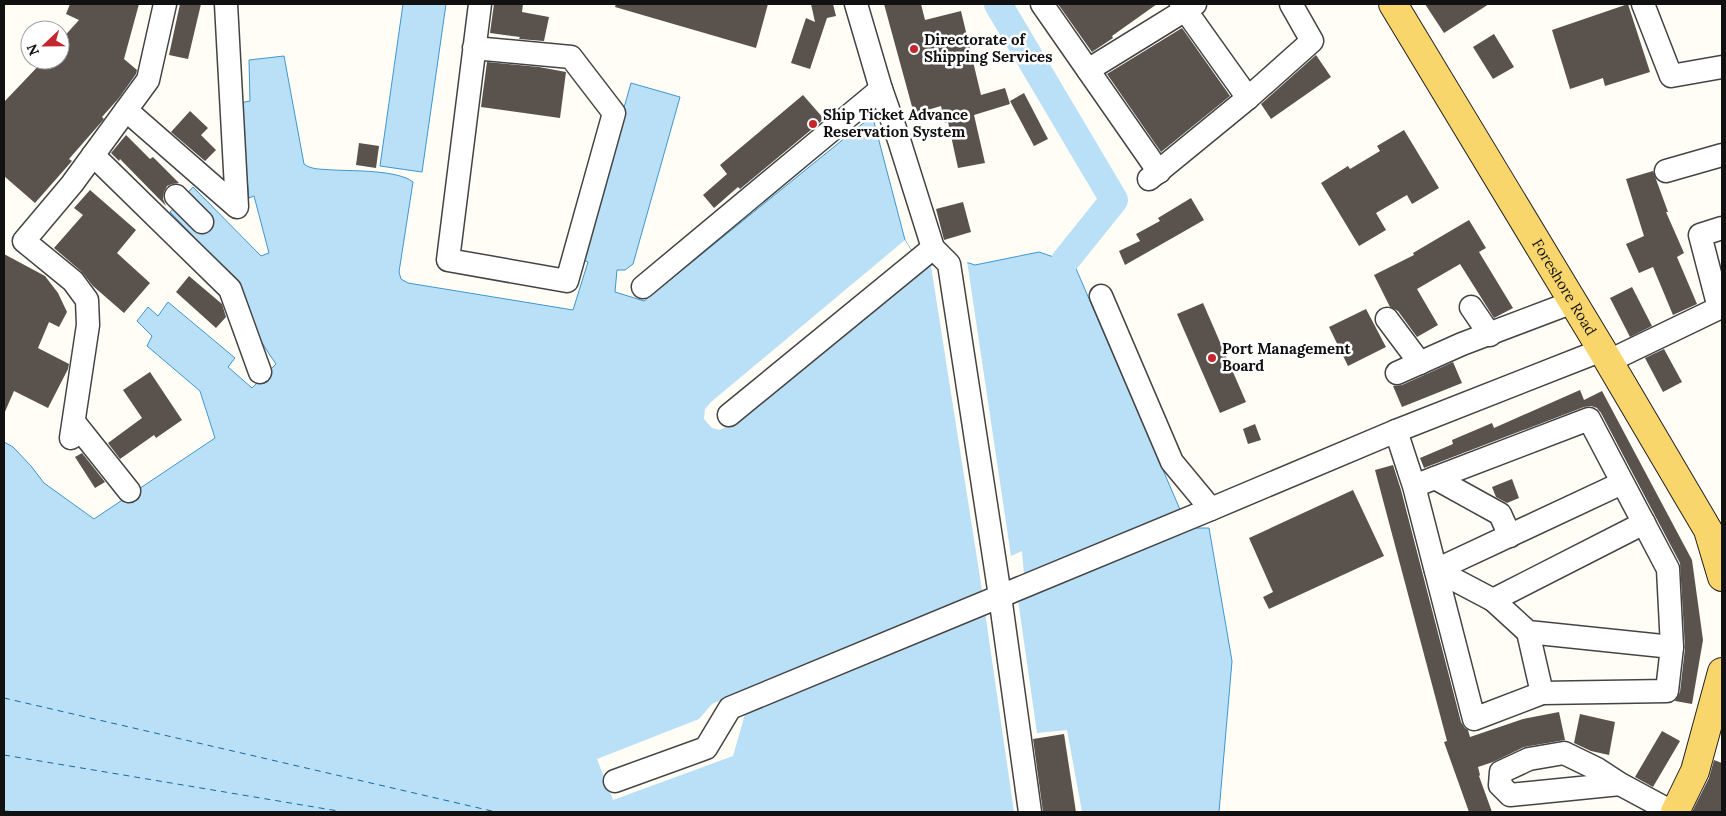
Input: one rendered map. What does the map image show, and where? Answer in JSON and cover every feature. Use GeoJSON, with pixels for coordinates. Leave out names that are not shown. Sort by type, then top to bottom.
{"type":"FeatureCollection","features":[{"type":"Feature","properties":{"kind":"main road","name":"Foreshore Road"},"geometry":{"type":"LineString","coordinates":[[1393,4],[1605,355],[1708,530],[1722,577]]}},
{"type":"Feature","properties":{"kind":"main road"},"geometry":{"type":"LineString","coordinates":[[1674,812],[1695,771],[1715,721],[1722,672]]}},
{"type":"Feature","properties":{"kind":"street"},"geometry":{"type":"LineString","coordinates":[[129,491],[72,430],[88,324],[87,300],[73,281],[24,241],[72,184],[148,80],[165,4]]}},
{"type":"Feature","properties":{"kind":"street"},"geometry":{"type":"LineString","coordinates":[[126,110],[238,207],[226,4]]}},
{"type":"Feature","properties":{"kind":"street"},"geometry":{"type":"LineString","coordinates":[[474,48],[570,57],[614,113],[567,281],[448,260],[474,48],[480,4]]}},
{"type":"Feature","properties":{"kind":"street"},"geometry":{"type":"LineString","coordinates":[[856,4],[881,89],[933,248],[949,264],[1000,596],[1030,812]]}},
{"type":"Feature","properties":{"kind":"street"},"geometry":{"type":"LineString","coordinates":[[1042,4],[1088,70],[1154,176],[1248,98],[1312,41],[1291,4]]}},
{"type":"Feature","properties":{"kind":"street"},"geometry":{"type":"LineString","coordinates":[[1643,4],[1671,76],[1722,68]]}},
{"type":"Feature","properties":{"kind":"street"},"geometry":{"type":"LineString","coordinates":[[1088,70],[1188,6],[1248,98]]}},
{"type":"Feature","properties":{"kind":"street"},"geometry":{"type":"LineString","coordinates":[[643,287],[881,89]]}},
{"type":"Feature","properties":{"kind":"street"},"geometry":{"type":"LineString","coordinates":[[93,155],[230,289],[260,372]]}},
{"type":"Feature","properties":{"kind":"street"},"geometry":{"type":"LineString","coordinates":[[1666,171],[1722,155]]}},
{"type":"Feature","properties":{"kind":"street"},"geometry":{"type":"LineString","coordinates":[[176,196],[202,222]]}},
{"type":"Feature","properties":{"kind":"street"},"geometry":{"type":"LineString","coordinates":[[616,781],[706,748],[730,708],[1211,510],[1396,431],[1605,355],[1720,308],[1700,235],[1722,228]]}},
{"type":"Feature","properties":{"kind":"street"},"geometry":{"type":"LineString","coordinates":[[730,415],[933,248]]}},
{"type":"Feature","properties":{"kind":"street"},"geometry":{"type":"LineString","coordinates":[[1101,296],[1172,462],[1211,510]]}},
{"type":"Feature","properties":{"kind":"street"},"geometry":{"type":"LineString","coordinates":[[1397,373],[1462,344],[1490,335],[1572,302]]}},
{"type":"Feature","properties":{"kind":"street"},"geometry":{"type":"LineString","coordinates":[[1471,307],[1490,335]]}},
{"type":"Feature","properties":{"kind":"street"},"geometry":{"type":"LineString","coordinates":[[1387,319],[1420,363]]}},
{"type":"Feature","properties":{"kind":"street"},"geometry":{"type":"LineString","coordinates":[[1396,431],[1425,482],[1436,570],[1474,719],[1542,693],[1667,691],[1672,647],[1668,569],[1589,419],[1425,482]]}},
{"type":"Feature","properties":{"kind":"street"},"geometry":{"type":"LineString","coordinates":[[1425,482],[1500,514],[1510,536]]}},
{"type":"Feature","properties":{"kind":"street"},"geometry":{"type":"LineString","coordinates":[[1436,570],[1622,483]]}},
{"type":"Feature","properties":{"kind":"street"},"geometry":{"type":"LineString","coordinates":[[1493,600],[1644,523]]}},
{"type":"Feature","properties":{"kind":"street"},"geometry":{"type":"LineString","coordinates":[[1436,570],[1493,600],[1528,632],[1542,693]]}},
{"type":"Feature","properties":{"kind":"street"},"geometry":{"type":"LineString","coordinates":[[1528,632],[1672,647]]}},
{"type":"Feature","properties":{"kind":"street"},"geometry":{"type":"LineString","coordinates":[[1620,784],[1674,812]]}},
{"type":"Feature","properties":{"kind":"water"},"geometry":{"type":"Polygon","coordinates":[[[403,4],[446,4],[422,172],[380,166],[403,4]]]}},
{"type":"Feature","properties":{"kind":"water"},"geometry":{"type":"Polygon","coordinates":[[[284,56],[304,164],[317,169],[387,173],[413,182],[399,272],[401,279],[408,283],[573,310],[588,262],[581,259],[631,83],[680,97],[633,264],[625,270],[617,270],[615,292],[644,301],[867,120],[873,118],[905,240],[920,265],[963,262],[975,265],[1039,252],[1074,264],[1188,528],[1209,528],[1232,661],[1219,812],[4,812],[4,442],[13,447],[44,483],[94,519],[215,438],[200,391],[147,346],[152,336],[137,321],[148,307],[158,316],[168,302],[235,358],[228,367],[252,388],[276,364],[254,327],[246,307],[241,286],[170,212],[193,187],[261,256],[269,253],[254,196],[249,198],[239,103],[250,101],[249,60],[284,56]]]}},
{"type":"Feature","properties":{"kind":"pier"},"geometry":{"type":"Polygon","coordinates":[[[905,240],[920,265],[729,425],[720,430],[712,428],[704,419],[705,409],[711,402],[905,240]]]}},
{"type":"Feature","properties":{"kind":"pier"},"geometry":{"type":"Polygon","coordinates":[[[967,261],[1011,556],[1022,551],[1024,575],[1018,600],[1037,733],[1067,730],[1082,812],[1014,812],[985,612],[745,714],[733,756],[613,800],[597,759],[699,719],[712,704],[982,590],[931,266],[967,261]]]}},
{"type":"Feature","properties":{"kind":"building"},"geometry":{"type":"Polygon","coordinates":[[[70,4],[139,4],[124,59],[137,70],[119,98],[102,117],[104,119],[69,159],[72,161],[35,203],[4,176],[4,102],[34,70],[70,70],[70,30],[79,20],[66,14],[70,4]]]}},
{"type":"Feature","properties":{"kind":"building"},"geometry":{"type":"Polygon","coordinates":[[[180,4],[201,4],[188,59],[169,55],[180,4]]]}},
{"type":"Feature","properties":{"kind":"building"},"geometry":{"type":"Polygon","coordinates":[[[494,4],[523,4],[522,12],[549,17],[544,41],[519,39],[520,37],[490,33],[494,4]]]}},
{"type":"Feature","properties":{"kind":"building"},"geometry":{"type":"Polygon","coordinates":[[[616,4],[768,4],[756,48],[615,7],[616,4]]]}},
{"type":"Feature","properties":{"kind":"building"},"geometry":{"type":"Polygon","coordinates":[[[811,4],[833,4],[836,16],[827,18],[810,69],[791,63],[806,18],[815,22],[811,4]]]}},
{"type":"Feature","properties":{"kind":"building"},"geometry":{"type":"Polygon","coordinates":[[[884,4],[921,4],[925,20],[961,11],[981,95],[1005,88],[1010,104],[974,115],[985,163],[958,168],[948,122],[945,123],[941,106],[914,114],[884,4]]]}},
{"type":"Feature","properties":{"kind":"building"},"geometry":{"type":"Polygon","coordinates":[[[1058,4],[1157,4],[1092,52],[1058,4]]]}},
{"type":"Feature","properties":{"kind":"building"},"geometry":{"type":"Polygon","coordinates":[[[1425,4],[1489,4],[1444,33],[1425,4]]]}},
{"type":"Feature","properties":{"kind":"building"},"geometry":{"type":"Polygon","coordinates":[[[1628,4],[1650,72],[1605,86],[1603,78],[1570,89],[1552,30],[1628,4]]]}},
{"type":"Feature","properties":{"kind":"building"},"geometry":{"type":"Polygon","coordinates":[[[1182,28],[1230,96],[1161,152],[1107,74],[1182,28]]]}},
{"type":"Feature","properties":{"kind":"building"},"geometry":{"type":"Polygon","coordinates":[[[1494,34],[1514,67],[1493,79],[1473,47],[1494,34]]]}},
{"type":"Feature","properties":{"kind":"building"},"geometry":{"type":"Polygon","coordinates":[[[1316,55],[1331,77],[1271,119],[1261,104],[1316,55]]]}},
{"type":"Feature","properties":{"kind":"building"},"geometry":{"type":"Polygon","coordinates":[[[487,62],[539,67],[566,72],[560,118],[481,107],[487,62]]]}},
{"type":"Feature","properties":{"kind":"building"},"geometry":{"type":"Polygon","coordinates":[[[1024,93],[1048,139],[1034,146],[1010,101],[1024,93]]]}},
{"type":"Feature","properties":{"kind":"building"},"geometry":{"type":"Polygon","coordinates":[[[803,95],[824,119],[740,189],[738,187],[714,208],[703,195],[727,174],[720,165],[803,95]]]}},
{"type":"Feature","properties":{"kind":"building"},"geometry":{"type":"Polygon","coordinates":[[[190,111],[208,128],[201,135],[216,150],[205,161],[171,132],[190,111]]]}},
{"type":"Feature","properties":{"kind":"building"},"geometry":{"type":"Polygon","coordinates":[[[1404,130],[1439,188],[1412,204],[1407,195],[1376,213],[1386,230],[1359,246],[1321,183],[1348,166],[1350,169],[1380,151],[1377,146],[1404,130]]]}},
{"type":"Feature","properties":{"kind":"building"},"geometry":{"type":"Polygon","coordinates":[[[126,135],[150,159],[153,157],[179,183],[167,186],[163,199],[166,206],[120,159],[119,161],[111,153],[126,135]]]}},
{"type":"Feature","properties":{"kind":"building"},"geometry":{"type":"Polygon","coordinates":[[[359,143],[379,146],[376,168],[356,165],[359,143]]]}},
{"type":"Feature","properties":{"kind":"building"},"geometry":{"type":"Polygon","coordinates":[[[1653,171],[1668,212],[1666,212],[1684,253],[1677,257],[1697,304],[1673,315],[1653,267],[1639,273],[1626,244],[1644,236],[1626,179],[1653,171]]]}},
{"type":"Feature","properties":{"kind":"building"},"geometry":{"type":"Polygon","coordinates":[[[90,190],[136,230],[117,253],[150,283],[124,313],[93,286],[81,271],[54,248],[83,215],[74,208],[90,190]]]}},
{"type":"Feature","properties":{"kind":"building"},"geometry":{"type":"Polygon","coordinates":[[[1191,198],[1204,220],[1125,265],[1119,251],[1140,241],[1136,234],[1160,221],[1158,218],[1191,198]]]}},
{"type":"Feature","properties":{"kind":"building"},"geometry":{"type":"Polygon","coordinates":[[[963,202],[971,232],[944,240],[936,209],[963,202]]]}},
{"type":"Feature","properties":{"kind":"building"},"geometry":{"type":"Polygon","coordinates":[[[1469,220],[1486,248],[1479,252],[1513,308],[1494,318],[1460,264],[1417,289],[1438,325],[1417,337],[1398,311],[1390,307],[1374,275],[1414,255],[1413,253],[1469,220]]]}},
{"type":"Feature","properties":{"kind":"building"},"geometry":{"type":"Polygon","coordinates":[[[4,254],[45,276],[58,293],[67,312],[59,327],[49,322],[38,348],[69,364],[48,408],[14,391],[4,414],[4,254]]]}},
{"type":"Feature","properties":{"kind":"building"},"geometry":{"type":"Polygon","coordinates":[[[189,276],[222,304],[226,317],[216,328],[176,292],[189,276]]]}},
{"type":"Feature","properties":{"kind":"building"},"geometry":{"type":"Polygon","coordinates":[[[1632,287],[1652,326],[1630,337],[1610,298],[1632,287]]]}},
{"type":"Feature","properties":{"kind":"building","name":"Port Management Board"},"geometry":{"type":"Polygon","coordinates":[[[1203,303],[1246,402],[1220,413],[1177,314],[1203,303]]]}},
{"type":"Feature","properties":{"kind":"building"},"geometry":{"type":"Polygon","coordinates":[[[1366,309],[1386,347],[1348,366],[1329,327],[1366,309]]]}},
{"type":"Feature","properties":{"kind":"building"},"geometry":{"type":"Polygon","coordinates":[[[1664,349],[1682,382],[1663,392],[1645,358],[1664,349]]]}},
{"type":"Feature","properties":{"kind":"building"},"geometry":{"type":"Polygon","coordinates":[[[1453,362],[1462,383],[1402,407],[1393,386],[1402,385],[1453,362]]]}},
{"type":"Feature","properties":{"kind":"building"},"geometry":{"type":"Polygon","coordinates":[[[150,372],[182,420],[156,438],[154,435],[120,459],[108,443],[142,418],[123,390],[150,372]]]}},
{"type":"Feature","properties":{"kind":"building"},"geometry":{"type":"Polygon","coordinates":[[[1580,390],[1584,400],[1602,391],[1692,560],[1703,640],[1692,704],[1675,701],[1680,692],[1685,648],[1680,563],[1597,408],[1591,406],[1584,407],[1424,468],[1420,458],[1453,444],[1452,440],[1492,423],[1494,428],[1580,390]]]}},
{"type":"Feature","properties":{"kind":"building"},"geometry":{"type":"Polygon","coordinates":[[[1255,424],[1261,440],[1248,444],[1243,429],[1255,424]]]}},
{"type":"Feature","properties":{"kind":"building"},"geometry":{"type":"Polygon","coordinates":[[[82,453],[105,482],[95,488],[75,457],[82,453]]]}},
{"type":"Feature","properties":{"kind":"building"},"geometry":{"type":"Polygon","coordinates":[[[1393,465],[1461,722],[1468,730],[1470,737],[1523,719],[1559,712],[1565,740],[1524,747],[1478,767],[1479,776],[1492,812],[1469,812],[1444,742],[1447,741],[1375,470],[1393,465]]]}},
{"type":"Feature","properties":{"kind":"building"},"geometry":{"type":"Polygon","coordinates":[[[1512,479],[1519,498],[1507,503],[1496,497],[1492,487],[1512,479]]]}},
{"type":"Feature","properties":{"kind":"building"},"geometry":{"type":"Polygon","coordinates":[[[1353,490],[1384,556],[1269,609],[1263,597],[1273,592],[1249,538],[1353,490]]]}},
{"type":"Feature","properties":{"kind":"building"},"geometry":{"type":"Polygon","coordinates":[[[1580,714],[1615,722],[1609,755],[1591,751],[1574,743],[1580,714]]]}},
{"type":"Feature","properties":{"kind":"building"},"geometry":{"type":"Polygon","coordinates":[[[1662,731],[1680,741],[1653,787],[1635,777],[1662,731]]]}},
{"type":"Feature","properties":{"kind":"building"},"geometry":{"type":"Polygon","coordinates":[[[1064,734],[1076,812],[1043,812],[1033,739],[1064,734]]]}},
{"type":"Feature","properties":{"kind":"building"},"geometry":{"type":"Polygon","coordinates":[[[1714,760],[1722,763],[1722,812],[1692,812],[1709,778],[1714,760]]]}},
{"type":"Feature","properties":{"kind":"waterway"},"geometry":{"type":"LineString","coordinates":[[998,4],[1114,200],[1065,261]]}},
{"type":"Feature","properties":{"kind":"ferry route"},"geometry":{"type":"LineString","coordinates":[[4,698],[496,812]]}},
{"type":"Feature","properties":{"kind":"ferry route"},"geometry":{"type":"LineString","coordinates":[[4,755],[344,812]]}},
{"type":"Feature","properties":{"kind":"ferry route"},"geometry":{"type":"LineString","coordinates":[[4,811],[20,812]]}},
{"type":"Feature","properties":{"kind":"place","name":"Directorate of Shipping Services"},"geometry":{"type":"Point","coordinates":[914,49]}},
{"type":"Feature","properties":{"kind":"place","name":"Ship Ticket Advance Reservation System"},"geometry":{"type":"Point","coordinates":[813,124]}},
{"type":"Feature","properties":{"kind":"place","name":"Port Management Board"},"geometry":{"type":"Point","coordinates":[1212,358]}}]}
